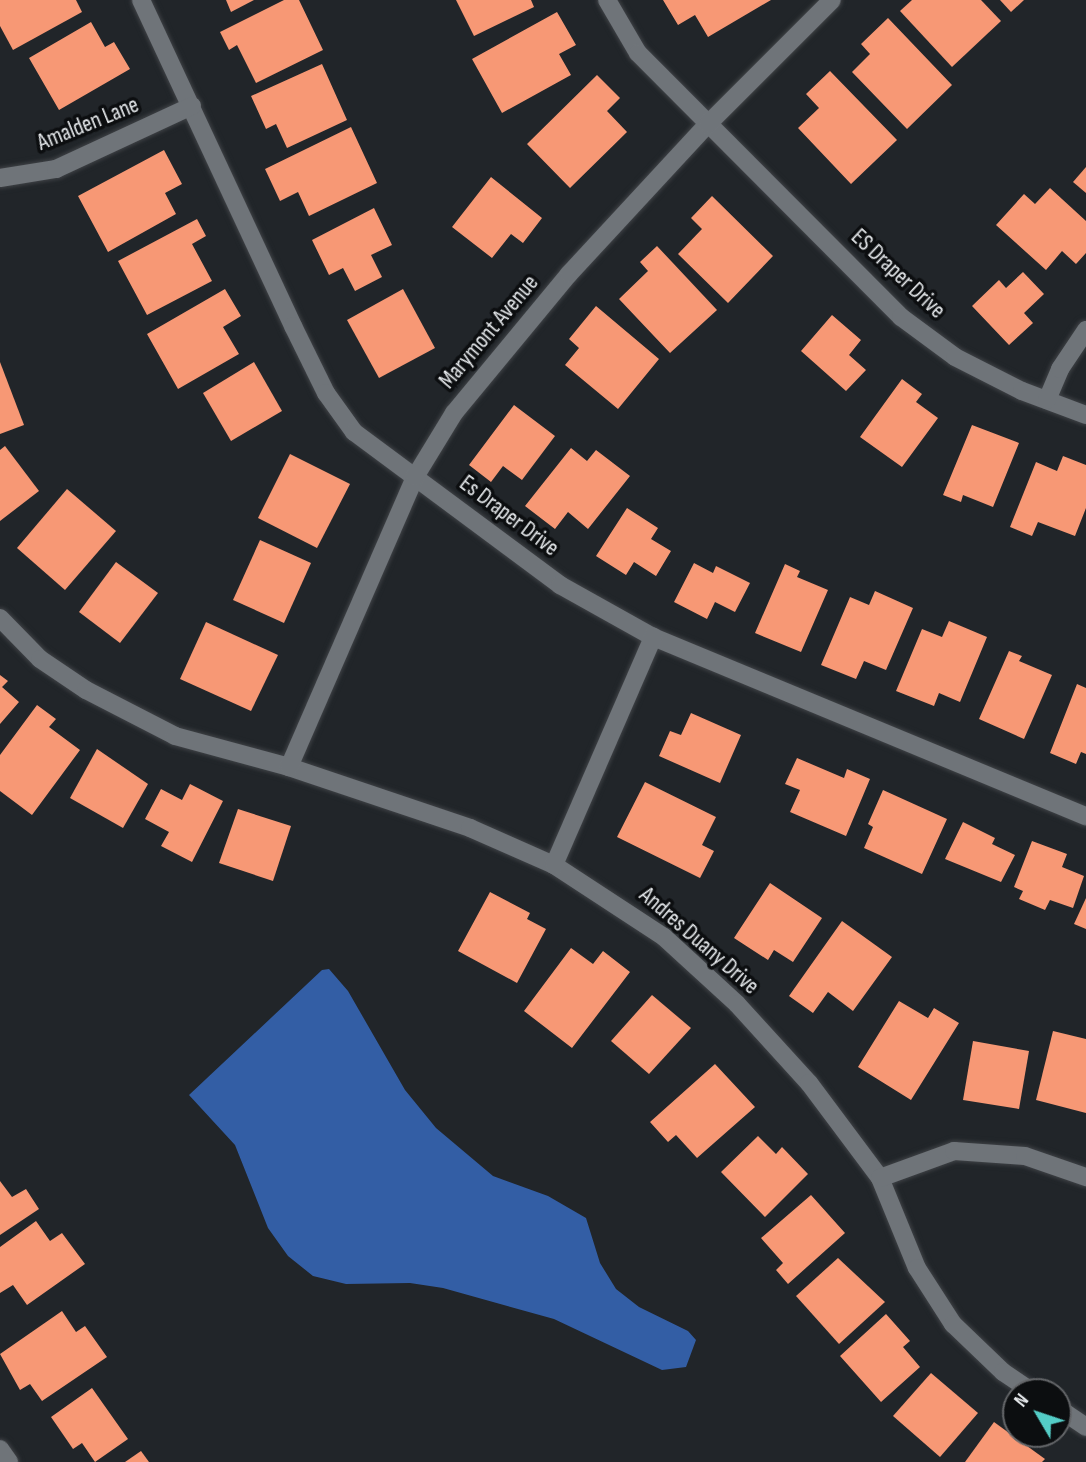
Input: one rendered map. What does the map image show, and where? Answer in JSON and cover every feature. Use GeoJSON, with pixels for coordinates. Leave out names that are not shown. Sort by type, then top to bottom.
{"type":"FeatureCollection","features":[{"type":"Feature","properties":{"kind":"street","name":"Es Draper Drive"},"geometry":{"type":"LineString","coordinates":[[141,0],[326,393],[354,432],[560,585],[653,637],[1086,816]]}},
{"type":"Feature","properties":{"kind":"street","name":"ES Draper Drive"},"geometry":{"type":"LineString","coordinates":[[607,0],[638,53],[901,317],[955,357],[1086,415]]}},
{"type":"Feature","properties":{"kind":"street","name":"Marymont Avenue"},"geometry":{"type":"LineString","coordinates":[[289,766],[415,477],[454,413],[569,274],[708,124],[832,0]]}},
{"type":"Feature","properties":{"kind":"street","name":"Amalden Lane"},"geometry":{"type":"LineString","coordinates":[[0,178],[55,169],[192,106]]}},
{"type":"Feature","properties":{"kind":"street"},"geometry":{"type":"LineString","coordinates":[[1047,400],[1060,369],[1086,330]]}},
{"type":"Feature","properties":{"kind":"street","name":"Andres Duany Drive"},"geometry":{"type":"LineString","coordinates":[[0,618],[40,659],[86,690],[164,730],[289,766],[470,828],[554,864],[664,937],[737,1004],[809,1083],[880,1178],[917,1268],[953,1324],[1011,1378]]}},
{"type":"Feature","properties":{"kind":"street"},"geometry":{"type":"LineString","coordinates":[[554,864],[653,637]]}},
{"type":"Feature","properties":{"kind":"street"},"geometry":{"type":"LineString","coordinates":[[880,1178],[954,1151],[1025,1156],[1086,1177]]}},
{"type":"Feature","properties":{"kind":"street"},"geometry":{"type":"LineString","coordinates":[[0,1449],[9,1462]]}},
{"type":"Feature","properties":{"kind":"water"},"geometry":{"type":"Polygon","coordinates":[[[329,969],[348,991],[405,1090],[436,1128],[493,1176],[548,1196],[586,1218],[600,1263],[616,1289],[639,1307],[688,1331],[696,1340],[686,1367],[662,1370],[554,1319],[443,1288],[410,1283],[346,1284],[313,1276],[288,1256],[268,1228],[235,1145],[189,1095],[322,970],[329,969]]]}},
{"type":"Feature","properties":{"kind":"building"},"geometry":{"type":"Polygon","coordinates":[[[0,0],[76,0],[82,12],[13,50],[0,26],[0,0]]]}},
{"type":"Feature","properties":{"kind":"building"},"geometry":{"type":"Polygon","coordinates":[[[226,0],[254,0],[231,12],[226,0]]]}},
{"type":"Feature","properties":{"kind":"building"},"geometry":{"type":"Polygon","coordinates":[[[284,0],[299,0],[323,50],[256,83],[237,45],[229,50],[220,32],[284,0]]]}},
{"type":"Feature","properties":{"kind":"building"},"geometry":{"type":"Polygon","coordinates":[[[456,0],[531,0],[534,7],[474,36],[456,0]]]}},
{"type":"Feature","properties":{"kind":"building"},"geometry":{"type":"Polygon","coordinates":[[[663,0],[771,0],[708,37],[695,15],[678,25],[663,0]]]}},
{"type":"Feature","properties":{"kind":"building"},"geometry":{"type":"Polygon","coordinates":[[[912,0],[981,0],[1001,21],[952,67],[900,11],[912,0]]]}},
{"type":"Feature","properties":{"kind":"building"},"geometry":{"type":"Polygon","coordinates":[[[1000,0],[1024,0],[1011,12],[1000,0]]]}},
{"type":"Feature","properties":{"kind":"building"},"geometry":{"type":"Polygon","coordinates":[[[557,12],[576,45],[559,54],[571,75],[502,113],[472,59],[557,12]]]}},
{"type":"Feature","properties":{"kind":"building"},"geometry":{"type":"Polygon","coordinates":[[[888,18],[952,85],[907,129],[852,72],[870,54],[861,44],[888,18]]]}},
{"type":"Feature","properties":{"kind":"building"},"geometry":{"type":"Polygon","coordinates":[[[91,22],[105,47],[114,42],[130,69],[59,110],[29,58],[91,22]]]}},
{"type":"Feature","properties":{"kind":"building"},"geometry":{"type":"Polygon","coordinates":[[[322,64],[347,120],[287,148],[276,124],[266,129],[251,96],[322,64]]]}},
{"type":"Feature","properties":{"kind":"building"},"geometry":{"type":"Polygon","coordinates":[[[830,71],[897,140],[851,184],[798,128],[819,108],[806,94],[830,71]]]}},
{"type":"Feature","properties":{"kind":"building"},"geometry":{"type":"Polygon","coordinates":[[[597,75],[620,98],[607,111],[627,132],[570,188],[527,144],[597,75]]]}},
{"type":"Feature","properties":{"kind":"building"},"geometry":{"type":"Polygon","coordinates":[[[351,127],[377,183],[309,216],[298,192],[280,201],[265,169],[351,127]]]}},
{"type":"Feature","properties":{"kind":"building"},"geometry":{"type":"Polygon","coordinates":[[[164,150],[182,184],[165,193],[176,214],[108,252],[78,196],[164,150]]]}},
{"type":"Feature","properties":{"kind":"building"},"geometry":{"type":"Polygon","coordinates":[[[1086,167],[1086,193],[1073,182],[1086,167]]]}},
{"type":"Feature","properties":{"kind":"building"},"geometry":{"type":"Polygon","coordinates":[[[491,177],[542,218],[523,243],[511,234],[492,258],[452,227],[491,177]]]}},
{"type":"Feature","properties":{"kind":"building"},"geometry":{"type":"Polygon","coordinates":[[[1050,188],[1086,221],[1086,253],[1076,264],[1062,251],[1046,270],[996,225],[1024,194],[1035,204],[1050,188]]]}},
{"type":"Feature","properties":{"kind":"building"},"geometry":{"type":"Polygon","coordinates":[[[712,196],[773,256],[728,303],[678,254],[702,229],[691,218],[712,196]]]}},
{"type":"Feature","properties":{"kind":"building"},"geometry":{"type":"Polygon","coordinates":[[[374,208],[392,245],[371,255],[382,277],[355,291],[343,268],[329,275],[312,240],[374,208]]]}},
{"type":"Feature","properties":{"kind":"building"},"geometry":{"type":"Polygon","coordinates":[[[197,219],[206,236],[192,244],[212,281],[147,315],[118,261],[197,219]]]}},
{"type":"Feature","properties":{"kind":"building"},"geometry":{"type":"Polygon","coordinates":[[[657,246],[717,310],[670,353],[619,299],[648,271],[640,262],[657,246]]]}},
{"type":"Feature","properties":{"kind":"building"},"geometry":{"type":"Polygon","coordinates":[[[1023,272],[1044,294],[1024,313],[1033,323],[1009,345],[972,306],[999,280],[1006,288],[1023,272]]]}},
{"type":"Feature","properties":{"kind":"building"},"geometry":{"type":"Polygon","coordinates":[[[225,289],[241,316],[223,327],[239,354],[178,389],[147,334],[225,289]]]}},
{"type":"Feature","properties":{"kind":"building"},"geometry":{"type":"Polygon","coordinates":[[[403,289],[435,348],[379,378],[347,320],[403,289]]]}},
{"type":"Feature","properties":{"kind":"building"},"geometry":{"type":"Polygon","coordinates":[[[596,306],[659,359],[618,409],[565,365],[579,348],[569,339],[596,306]]]}},
{"type":"Feature","properties":{"kind":"building"},"geometry":{"type":"Polygon","coordinates":[[[832,315],[861,340],[849,355],[866,370],[846,391],[801,351],[832,315]]]}},
{"type":"Feature","properties":{"kind":"building"},"geometry":{"type":"Polygon","coordinates":[[[0,362],[24,425],[0,434],[0,362]]]}},
{"type":"Feature","properties":{"kind":"building"},"geometry":{"type":"Polygon","coordinates":[[[254,362],[282,411],[231,441],[203,393],[254,362]]]}},
{"type":"Feature","properties":{"kind":"building"},"geometry":{"type":"Polygon","coordinates":[[[902,379],[922,394],[916,402],[938,418],[902,467],[860,437],[902,379]]]}},
{"type":"Feature","properties":{"kind":"building"},"geometry":{"type":"Polygon","coordinates":[[[514,405],[555,436],[522,480],[503,466],[491,482],[469,465],[514,405]]]}},
{"type":"Feature","properties":{"kind":"building"},"geometry":{"type":"Polygon","coordinates":[[[972,425],[1019,443],[993,507],[963,495],[961,502],[943,495],[972,425]]]}},
{"type":"Feature","properties":{"kind":"building"},"geometry":{"type":"Polygon","coordinates":[[[5,446],[39,491],[0,521],[0,450],[5,446]]]}},
{"type":"Feature","properties":{"kind":"building"},"geometry":{"type":"Polygon","coordinates":[[[571,448],[587,461],[596,450],[630,476],[588,529],[568,512],[555,529],[525,506],[571,448]]]}},
{"type":"Feature","properties":{"kind":"building"},"geometry":{"type":"Polygon","coordinates":[[[290,454],[350,484],[317,548],[258,518],[290,454]]]}},
{"type":"Feature","properties":{"kind":"building"},"geometry":{"type":"Polygon","coordinates":[[[1063,456],[1086,465],[1086,508],[1075,536],[1038,522],[1032,536],[1010,527],[1036,462],[1057,471],[1063,456]]]}},
{"type":"Feature","properties":{"kind":"building"},"geometry":{"type":"Polygon","coordinates":[[[67,489],[116,531],[65,590],[17,548],[67,489]]]}},
{"type":"Feature","properties":{"kind":"building"},"geometry":{"type":"Polygon","coordinates":[[[627,508],[658,528],[651,539],[671,551],[656,576],[634,562],[626,575],[596,556],[627,508]]]}},
{"type":"Feature","properties":{"kind":"building"},"geometry":{"type":"Polygon","coordinates":[[[260,540],[311,563],[284,623],[233,600],[260,540]]]}},
{"type":"Feature","properties":{"kind":"building"},"geometry":{"type":"Polygon","coordinates":[[[116,562],[158,593],[120,643],[79,612],[116,562]]]}},
{"type":"Feature","properties":{"kind":"building"},"geometry":{"type":"Polygon","coordinates":[[[694,563],[713,573],[716,566],[750,583],[735,612],[715,602],[707,619],[674,602],[694,563]]]}},
{"type":"Feature","properties":{"kind":"building"},"geometry":{"type":"Polygon","coordinates":[[[785,564],[800,571],[797,577],[828,590],[801,652],[755,633],[785,564]]]}},
{"type":"Feature","properties":{"kind":"building"},"geometry":{"type":"Polygon","coordinates":[[[875,591],[913,608],[886,670],[864,661],[856,679],[821,665],[850,597],[869,605],[875,591]]]}},
{"type":"Feature","properties":{"kind":"building"},"geometry":{"type":"Polygon","coordinates":[[[949,621],[987,637],[960,702],[939,693],[934,706],[896,691],[922,629],[942,637],[949,621]]]}},
{"type":"Feature","properties":{"kind":"building"},"geometry":{"type":"Polygon","coordinates":[[[206,622],[278,655],[251,711],[180,679],[206,622]]]}},
{"type":"Feature","properties":{"kind":"building"},"geometry":{"type":"Polygon","coordinates":[[[1009,651],[1022,656],[1019,661],[1052,675],[1024,739],[979,719],[1009,651]]]}},
{"type":"Feature","properties":{"kind":"building"},"geometry":{"type":"Polygon","coordinates":[[[0,675],[8,681],[2,687],[19,702],[0,724],[0,675]]]}},
{"type":"Feature","properties":{"kind":"building"},"geometry":{"type":"Polygon","coordinates":[[[1077,684],[1086,688],[1086,754],[1081,752],[1076,764],[1050,753],[1077,684]]]}},
{"type":"Feature","properties":{"kind":"building"},"geometry":{"type":"Polygon","coordinates":[[[37,705],[56,719],[49,727],[80,750],[32,815],[0,791],[0,755],[37,705]]]}},
{"type":"Feature","properties":{"kind":"building"},"geometry":{"type":"Polygon","coordinates":[[[691,713],[741,735],[720,783],[659,756],[670,731],[681,735],[691,713]]]}},
{"type":"Feature","properties":{"kind":"building"},"geometry":{"type":"Polygon","coordinates":[[[97,749],[148,784],[123,828],[70,798],[97,749]]]}},
{"type":"Feature","properties":{"kind":"building"},"geometry":{"type":"Polygon","coordinates":[[[797,758],[844,778],[847,769],[870,779],[846,836],[790,812],[800,790],[785,784],[797,758]]]}},
{"type":"Feature","properties":{"kind":"building"},"geometry":{"type":"Polygon","coordinates":[[[645,782],[716,817],[702,845],[714,851],[700,878],[617,837],[645,782]]]}},
{"type":"Feature","properties":{"kind":"building"},"geometry":{"type":"Polygon","coordinates":[[[190,784],[223,801],[192,862],[161,846],[169,832],[145,819],[161,789],[182,800],[190,784]]]}},
{"type":"Feature","properties":{"kind":"building"},"geometry":{"type":"Polygon","coordinates":[[[883,790],[947,819],[922,874],[864,848],[873,827],[868,824],[883,790]]]}},
{"type":"Feature","properties":{"kind":"building"},"geometry":{"type":"Polygon","coordinates":[[[238,809],[291,826],[273,881],[219,863],[238,809]]]}},
{"type":"Feature","properties":{"kind":"building"},"geometry":{"type":"Polygon","coordinates":[[[963,822],[995,838],[992,844],[1015,855],[1001,882],[945,859],[963,822]]]}},
{"type":"Feature","properties":{"kind":"building"},"geometry":{"type":"Polygon","coordinates":[[[1032,841],[1067,854],[1062,867],[1084,876],[1073,908],[1050,900],[1045,910],[1019,899],[1023,891],[1014,887],[1032,841]]]}},
{"type":"Feature","properties":{"kind":"building"},"geometry":{"type":"Polygon","coordinates":[[[770,883],[822,918],[793,962],[774,950],[768,960],[734,938],[770,883]]]}},
{"type":"Feature","properties":{"kind":"building"},"geometry":{"type":"Polygon","coordinates":[[[490,892],[530,913],[527,919],[546,929],[517,983],[458,951],[490,892]]]}},
{"type":"Feature","properties":{"kind":"building"},"geometry":{"type":"Polygon","coordinates":[[[1086,898],[1086,929],[1074,924],[1086,898]]]}},
{"type":"Feature","properties":{"kind":"building"},"geometry":{"type":"Polygon","coordinates":[[[842,921],[892,957],[853,1011],[828,992],[813,1013],[789,996],[842,921]]]}},
{"type":"Feature","properties":{"kind":"building"},"geometry":{"type":"Polygon","coordinates":[[[571,948],[593,964],[603,951],[630,972],[572,1048],[524,1011],[571,948]]]}},
{"type":"Feature","properties":{"kind":"building"},"geometry":{"type":"Polygon","coordinates":[[[652,995],[691,1028],[649,1074],[611,1041],[652,995]]]}},
{"type":"Feature","properties":{"kind":"building"},"geometry":{"type":"Polygon","coordinates":[[[899,1001],[928,1018],[934,1008],[959,1023],[911,1100],[858,1067],[899,1001]]]}},
{"type":"Feature","properties":{"kind":"building"},"geometry":{"type":"Polygon","coordinates":[[[1053,1031],[1086,1039],[1086,1113],[1036,1100],[1053,1031]]]}},
{"type":"Feature","properties":{"kind":"building"},"geometry":{"type":"Polygon","coordinates":[[[973,1041],[1029,1051],[1019,1109],[963,1100],[973,1041]]]}},
{"type":"Feature","properties":{"kind":"building"},"geometry":{"type":"Polygon","coordinates":[[[715,1064],[755,1107],[697,1158],[676,1135],[668,1142],[650,1122],[715,1064]]]}},
{"type":"Feature","properties":{"kind":"building"},"geometry":{"type":"Polygon","coordinates":[[[758,1136],[776,1154],[782,1147],[808,1174],[765,1217],[721,1172],[758,1136]]]}},
{"type":"Feature","properties":{"kind":"building"},"geometry":{"type":"Polygon","coordinates":[[[0,1181],[12,1197],[26,1189],[39,1209],[0,1235],[0,1181]]]}},
{"type":"Feature","properties":{"kind":"building"},"geometry":{"type":"Polygon","coordinates":[[[811,1195],[845,1233],[788,1284],[776,1270],[783,1263],[761,1238],[811,1195]]]}},
{"type":"Feature","properties":{"kind":"building"},"geometry":{"type":"Polygon","coordinates":[[[36,1221],[50,1241],[62,1233],[85,1264],[27,1305],[13,1285],[0,1293],[0,1247],[36,1221]]]}},
{"type":"Feature","properties":{"kind":"building"},"geometry":{"type":"Polygon","coordinates":[[[838,1258],[885,1302],[839,1344],[796,1296],[838,1258]]]}},
{"type":"Feature","properties":{"kind":"building"},"geometry":{"type":"Polygon","coordinates":[[[62,1311],[76,1332],[85,1326],[107,1357],[42,1401],[30,1384],[20,1390],[0,1354],[62,1311]]]}},
{"type":"Feature","properties":{"kind":"building"},"geometry":{"type":"Polygon","coordinates":[[[886,1314],[910,1341],[903,1347],[920,1367],[881,1402],[840,1356],[886,1314]]]}},
{"type":"Feature","properties":{"kind":"building"},"geometry":{"type":"Polygon","coordinates":[[[931,1373],[978,1413],[940,1457],[893,1416],[931,1373]]]}},
{"type":"Feature","properties":{"kind":"building"},"geometry":{"type":"Polygon","coordinates":[[[92,1388],[128,1439],[95,1462],[82,1443],[73,1449],[51,1417],[92,1388]]]}},
{"type":"Feature","properties":{"kind":"building"},"geometry":{"type":"Polygon","coordinates":[[[994,1422],[1002,1428],[1002,1448],[1030,1448],[1045,1459],[1042,1462],[965,1462],[994,1422]]]}},
{"type":"Feature","properties":{"kind":"building"},"geometry":{"type":"Polygon","coordinates":[[[141,1451],[149,1462],[125,1462],[141,1451]]]}}]}
